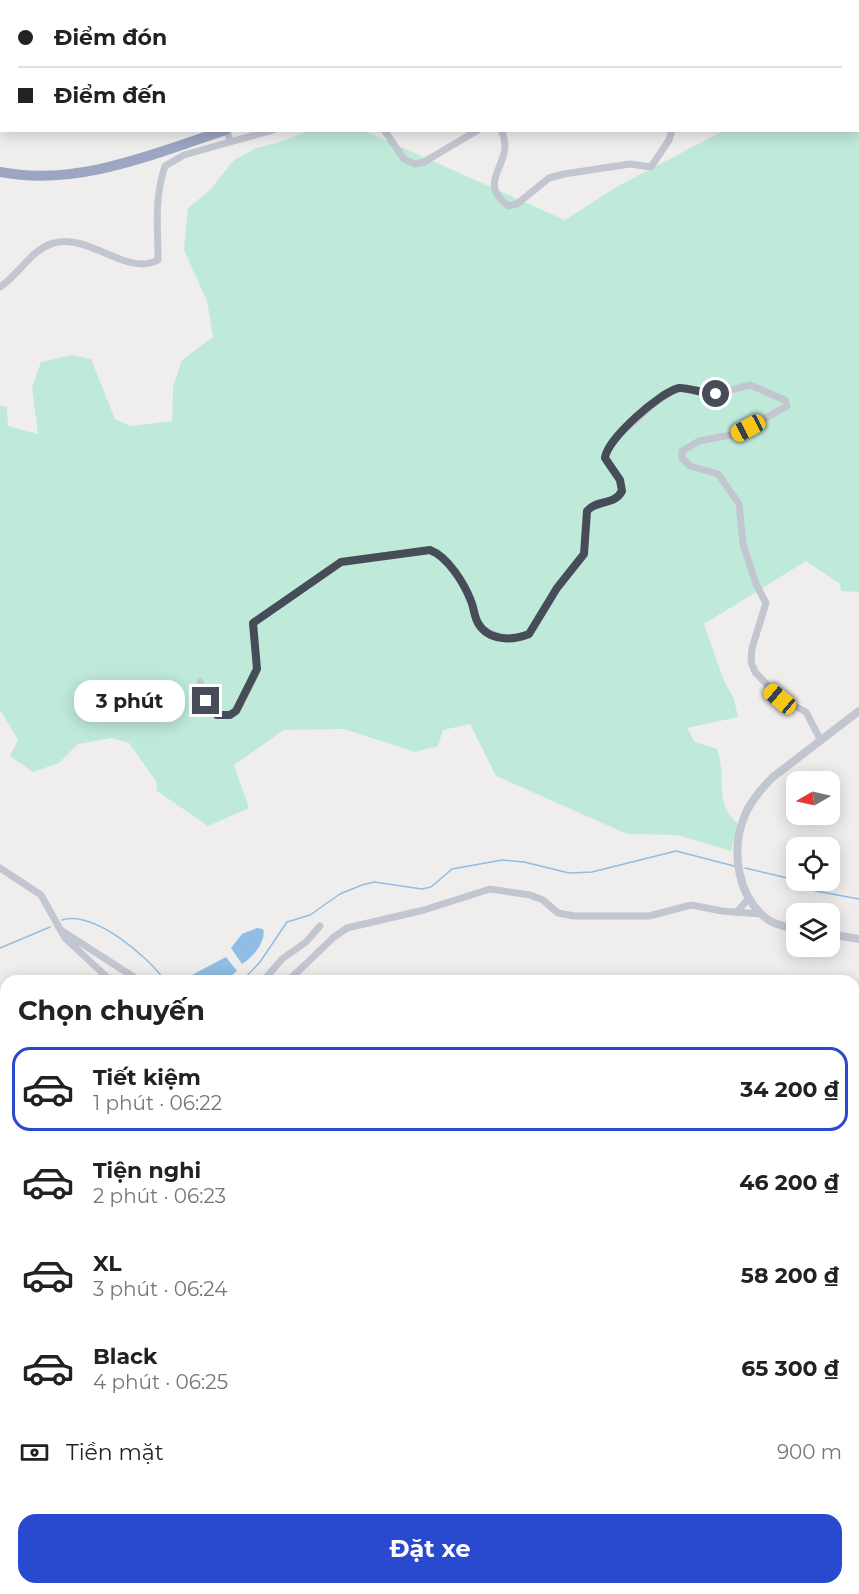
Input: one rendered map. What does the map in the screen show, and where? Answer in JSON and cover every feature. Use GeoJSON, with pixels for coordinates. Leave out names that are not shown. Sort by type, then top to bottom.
{"type":"FeatureCollection","features":[{"type":"Feature","properties":{"kind":"highway"},"geometry":{"type":"LineString","coordinates":[[0,172],[56,176],[96,170],[220,132]]}},
{"type":"Feature","properties":{"kind":"street"},"geometry":{"type":"LineString","coordinates":[[227,132],[230,142]]}},
{"type":"Feature","properties":{"kind":"street"},"geometry":{"type":"LineString","coordinates":[[0,287],[41,249],[53,243],[85,244],[142,265],[158,260],[155,231],[159,191],[165,166],[184,155],[266,132]]}},
{"type":"Feature","properties":{"kind":"street"},"geometry":{"type":"LineString","coordinates":[[385,132],[404,159],[415,164],[424,162],[475,132]]}},
{"type":"Feature","properties":{"kind":"street"},"geometry":{"type":"LineString","coordinates":[[502,132],[506,150],[493,180],[496,195],[508,206],[517,204],[549,178],[630,164],[651,167],[669,140],[671,132]]}},
{"type":"Feature","properties":{"kind":"street"},"geometry":{"type":"LineString","coordinates":[[200,682],[206,701],[217,715],[230,715],[236,711],[257,669],[253,623],[332,566],[348,559],[430,550],[441,556],[464,587],[480,627],[491,634],[507,639],[529,634],[557,588],[584,554],[587,511],[591,507],[614,501],[622,491],[620,480],[605,458],[611,443],[657,401],[678,388],[716,394],[750,385],[785,400],[787,406],[737,434],[689,445],[684,448],[682,458],[690,466],[718,474],[739,504],[747,558],[766,603],[756,631],[751,655],[755,672],[780,699],[806,712],[820,740]]}},
{"type":"Feature","properties":{"kind":"street"},"geometry":{"type":"LineString","coordinates":[[786,927],[772,922],[761,914],[748,899],[740,877],[739,848],[744,816],[760,790],[859,711]]}},
{"type":"Feature","properties":{"kind":"street"},"geometry":{"type":"LineString","coordinates":[[0,868],[41,895],[65,938],[105,975]]}},
{"type":"Feature","properties":{"kind":"street"},"geometry":{"type":"LineString","coordinates":[[294,975],[334,936],[347,928],[424,910],[490,889],[530,895],[543,900],[558,913],[574,916],[649,916],[691,905],[761,914]]}},
{"type":"Feature","properties":{"kind":"street"},"geometry":{"type":"LineString","coordinates":[[737,912],[748,899]]}},
{"type":"Feature","properties":{"kind":"street"},"geometry":{"type":"LineString","coordinates":[[268,975],[282,959],[306,942],[320,926]]}},
{"type":"Feature","properties":{"kind":"street"},"geometry":{"type":"LineString","coordinates":[[62,931],[131,975]]}},
{"type":"Feature","properties":{"kind":"street"},"geometry":{"type":"LineString","coordinates":[[840,936],[859,939]]}},
{"type":"Feature","properties":{"kind":"green space"},"geometry":{"type":"Polygon","coordinates":[[[306,132],[367,132],[565,220],[618,186],[721,132],[859,132],[859,592],[841,591],[840,584],[806,561],[704,624],[724,681],[734,699],[738,717],[687,728],[695,742],[717,749],[725,807],[738,824],[731,851],[677,835],[627,834],[496,776],[470,724],[443,730],[438,746],[415,752],[344,729],[284,730],[234,765],[249,808],[208,826],[157,791],[156,781],[129,743],[111,738],[78,744],[59,763],[33,772],[10,756],[18,740],[0,710],[0,405],[7,407],[8,426],[38,434],[32,387],[41,362],[71,355],[91,359],[115,419],[130,426],[172,421],[173,387],[182,360],[213,337],[207,301],[184,250],[188,208],[210,190],[234,160],[256,148],[306,132]]]}},
{"type":"Feature","properties":{"kind":"water"},"geometry":{"type":"Polygon","coordinates":[[[257,928],[263,929],[261,944],[242,964],[231,948],[242,934],[257,928]]]}},
{"type":"Feature","properties":{"kind":"water"},"geometry":{"type":"Polygon","coordinates":[[[226,957],[237,971],[232,975],[192,975],[226,957]]]}},
{"type":"Feature","properties":{"kind":"waterway"},"geometry":{"type":"LineString","coordinates":[[248,975],[260,962],[287,922],[310,915],[340,894],[374,882],[422,889],[431,887],[452,869],[502,860],[524,862],[569,873],[592,872],[676,851],[734,866]]}},
{"type":"Feature","properties":{"kind":"waterway"},"geometry":{"type":"LineString","coordinates":[[745,868],[786,878]]}},
{"type":"Feature","properties":{"kind":"waterway"},"geometry":{"type":"LineString","coordinates":[[816,891],[859,899]]}},
{"type":"Feature","properties":{"kind":"waterway"},"geometry":{"type":"LineString","coordinates":[[62,920],[75,919],[104,928],[133,948],[160,975]]}},
{"type":"Feature","properties":{"kind":"waterway"},"geometry":{"type":"LineString","coordinates":[[0,948],[50,927]]}},
{"type":"Feature","properties":{"kind":"route"},"geometry":{"type":"LineString","coordinates":[[206,701],[217,715],[230,715],[236,711],[257,669],[257,656],[252,635],[253,623],[332,566],[348,559],[430,550],[441,556],[449,565],[468,594],[480,627],[491,634],[507,639],[529,634],[533,631],[557,588],[584,554],[587,511],[598,504],[614,501],[620,496],[623,486],[605,458],[611,443],[636,418],[678,388],[702,394],[716,394]]}}]}
